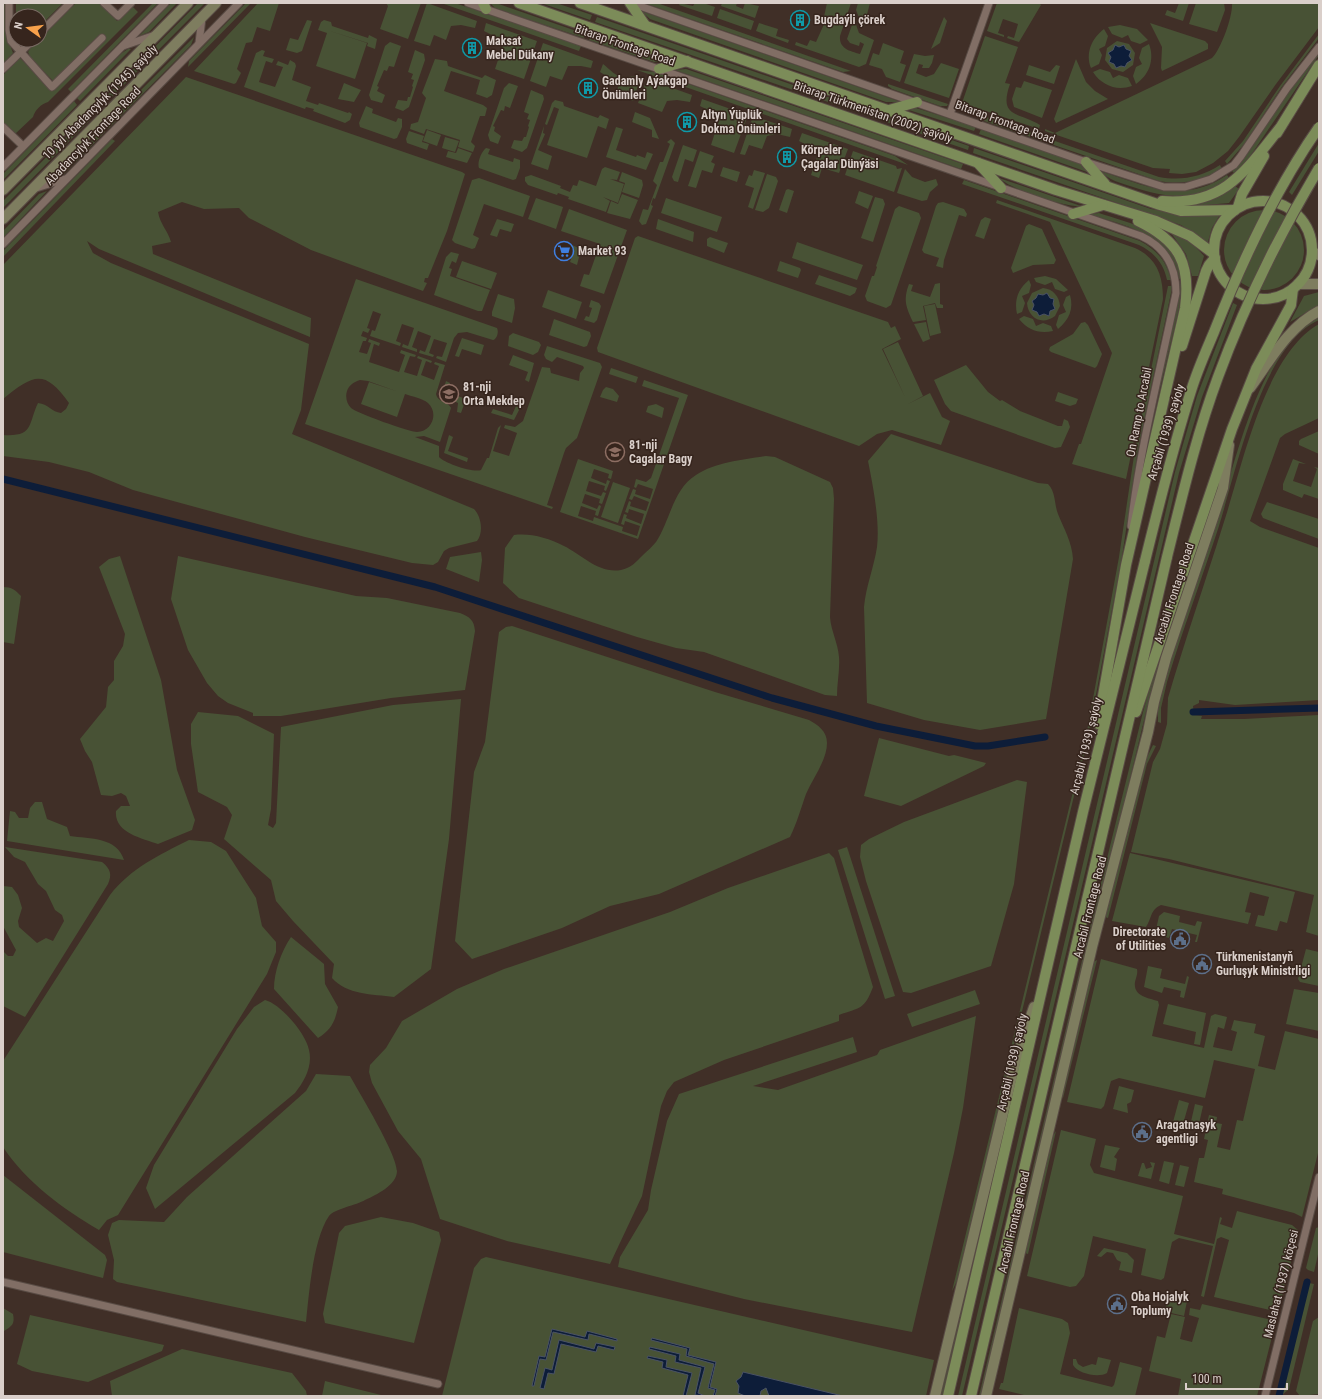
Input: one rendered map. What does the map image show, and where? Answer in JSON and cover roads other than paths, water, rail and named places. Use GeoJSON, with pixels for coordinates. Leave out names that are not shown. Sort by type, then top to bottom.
{"type":"FeatureCollection","features":[{"type":"Feature","properties":{"kind":"main road","name":"Bitarap Türkmenistan (2002) şaýoly"},"geometry":{"type":"LineString","coordinates":[[519,3],[1056,190],[1174,228],[1190,236],[1215,256]]}},
{"type":"Feature","properties":{"kind":"main road","name":"Bitarap Türkmenistan (2002) şaýoly"},"geometry":{"type":"LineString","coordinates":[[580,3],[1160,205],[1181,211],[1236,208]]}},
{"type":"Feature","properties":{"kind":"main road"},"geometry":{"type":"LineString","coordinates":[[631,3],[645,25]]}},
{"type":"Feature","properties":{"kind":"main road"},"geometry":{"type":"LineString","coordinates":[[659,69],[687,61]]}},
{"type":"Feature","properties":{"kind":"main road"},"geometry":{"type":"LineString","coordinates":[[1236,208],[1242,194],[1279,129],[1319,65]]}},
{"type":"Feature","properties":{"kind":"main road"},"geometry":{"type":"LineString","coordinates":[[1296,101],[1319,76]]}},
{"type":"Feature","properties":{"kind":"main road"},"geometry":{"type":"LineString","coordinates":[[889,110],[917,102]]}},
{"type":"Feature","properties":{"kind":"main road","name":"Arçabil (1939) şaýoly"},"geometry":{"type":"LineString","coordinates":[[948,1396],[1083,812],[1166,475],[1191,389],[1229,293],[1252,244],[1282,189],[1319,127]]}},
{"type":"Feature","properties":{"kind":"main road"},"geometry":{"type":"LineString","coordinates":[[1126,193],[1162,201],[1178,202],[1192,201],[1211,194],[1235,180],[1250,166],[1279,129]]}},
{"type":"Feature","properties":{"kind":"main road"},"geometry":{"type":"LineString","coordinates":[[977,162],[1001,188]]}},
{"type":"Feature","properties":{"kind":"main road"},"geometry":{"type":"LineString","coordinates":[[1086,162],[1106,186]]}},
{"type":"Feature","properties":{"kind":"main road"},"geometry":{"type":"LineString","coordinates":[[971,1396],[1115,776],[1192,457],[1218,378],[1248,301],[1272,251],[1319,168]]}},
{"type":"Feature","properties":{"kind":"main road"},"geometry":{"type":"LineString","coordinates":[[1115,776],[1244,397],[1256,370],[1291,305],[1296,287],[1308,269],[1316,249],[1306,226],[1300,217],[1287,206],[1271,201],[1254,201],[1236,208],[1225,218],[1215,241],[1215,256],[1224,278],[1239,292],[1252,298],[1267,299],[1281,296],[1296,287]]}},
{"type":"Feature","properties":{"kind":"main road"},"geometry":{"type":"LineString","coordinates":[[1073,214],[1103,205],[1164,235],[1172,243],[1184,264],[1188,288],[1185,308],[1126,565],[1083,812]]}},
{"type":"Feature","properties":{"kind":"main road"},"geometry":{"type":"LineString","coordinates":[[1162,409],[1206,272],[1215,256]]}},
{"type":"Feature","properties":{"kind":"street"},"geometry":{"type":"LineString","coordinates":[[9,3],[10,36],[13,45],[52,87],[102,38]]}},
{"type":"Feature","properties":{"kind":"street"},"geometry":{"type":"LineString","coordinates":[[48,25],[70,3]]}},
{"type":"Feature","properties":{"kind":"street"},"geometry":{"type":"LineString","coordinates":[[104,3],[118,16],[131,3]]}},
{"type":"Feature","properties":{"kind":"street"},"geometry":{"type":"LineString","coordinates":[[3,166],[165,3]]}},
{"type":"Feature","properties":{"kind":"street","name":"10 ýyl Abadançylyk (1945) şaýoly"},"geometry":{"type":"LineString","coordinates":[[3,190],[188,3]]}},
{"type":"Feature","properties":{"kind":"street","name":"10 ýyl Abadançylyk (1945) şaýoly"},"geometry":{"type":"LineString","coordinates":[[3,219],[216,3]]}},
{"type":"Feature","properties":{"kind":"street"},"geometry":{"type":"LineString","coordinates":[[199,43],[239,3]]}},
{"type":"Feature","properties":{"kind":"street","name":"Bitarap Frontage Road"},"geometry":{"type":"LineString","coordinates":[[468,3],[485,6],[659,69],[1148,239],[1156,244],[1172,265]]}},
{"type":"Feature","properties":{"kind":"street","name":"Bitarap Frontage Road"},"geometry":{"type":"LineString","coordinates":[[631,3],[1086,162],[1164,187],[1185,187],[1211,180],[1227,170],[1241,156],[1287,88],[1319,47]]}},
{"type":"Feature","properties":{"kind":"street"},"geometry":{"type":"LineString","coordinates":[[950,114],[989,3]]}},
{"type":"Feature","properties":{"kind":"street"},"geometry":{"type":"LineString","coordinates":[[199,43],[202,18]]}},
{"type":"Feature","properties":{"kind":"street"},"geometry":{"type":"LineString","coordinates":[[122,46],[155,35]]}},
{"type":"Feature","properties":{"kind":"street","name":"Abadancylyk Frontage Road"},"geometry":{"type":"LineString","coordinates":[[3,244],[116,126],[177,68],[199,43]]}},
{"type":"Feature","properties":{"kind":"street"},"geometry":{"type":"LineString","coordinates":[[3,70],[25,48]]}},
{"type":"Feature","properties":{"kind":"street"},"geometry":{"type":"LineString","coordinates":[[3,127],[23,146]]}},
{"type":"Feature","properties":{"kind":"street"},"geometry":{"type":"LineString","coordinates":[[31,190],[67,178]]}},
{"type":"Feature","properties":{"kind":"street","name":"On Ramp to Arcabil"},"geometry":{"type":"LineString","coordinates":[[1126,565],[1136,482],[1151,400],[1176,293],[1176,282],[1172,265]]}},
{"type":"Feature","properties":{"kind":"street"},"geometry":{"type":"LineString","coordinates":[[1296,287],[1319,284]]}},
{"type":"Feature","properties":{"kind":"street"},"geometry":{"type":"LineString","coordinates":[[1244,397],[1283,342],[1308,317],[1319,310]]}},
{"type":"Feature","properties":{"kind":"street","name":"Arcabil Frontage Road"},"geometry":{"type":"LineString","coordinates":[[986,1396],[1092,947],[1148,732],[1154,702],[1166,658],[1223,488],[1232,429]]}},
{"type":"Feature","properties":{"kind":"street"},"geometry":{"type":"LineString","coordinates":[[935,1396],[1015,1062],[1047,969]]}},
{"type":"Feature","properties":{"kind":"street","name":"Maslahat (1937) köçesi"},"geometry":{"type":"LineString","coordinates":[[1265,1396],[1319,1177]]}},
{"type":"Feature","properties":{"kind":"street"},"geometry":{"type":"LineString","coordinates":[[3,1282],[438,1384]]}},
{"type":"Feature","properties":{"kind":"water"},"geometry":{"type":"Polygon","coordinates":[[[1115,45],[1119,47],[1124,45],[1126,49],[1131,51],[1129,56],[1132,60],[1127,63],[1125,67],[1121,66],[1116,68],[1114,64],[1109,62],[1111,57],[1108,53],[1113,50],[1115,45]]]}},
{"type":"Feature","properties":{"kind":"water"},"geometry":{"type":"Polygon","coordinates":[[[1047,293],[1050,298],[1054,299],[1053,304],[1055,309],[1050,311],[1049,316],[1044,314],[1039,316],[1037,312],[1032,310],[1034,305],[1032,301],[1038,294],[1043,295],[1047,293]]]}},
{"type":"Feature","properties":{"kind":"water"},"geometry":{"type":"Polygon","coordinates":[[[552,1329],[585,1337],[587,1331],[617,1339],[617,1341],[589,1334],[588,1340],[553,1332],[546,1360],[540,1359],[534,1386],[532,1386],[539,1356],[545,1357],[552,1329]]]}},
{"type":"Feature","properties":{"kind":"water"},"geometry":{"type":"Polygon","coordinates":[[[652,1338],[690,1348],[688,1355],[716,1362],[710,1387],[717,1389],[715,1396],[713,1396],[715,1390],[708,1388],[714,1364],[686,1356],[687,1349],[651,1340],[652,1338]]]}},
{"type":"Feature","properties":{"kind":"water"},"geometry":{"type":"Polygon","coordinates":[[[559,1340],[594,1349],[596,1343],[615,1347],[614,1350],[598,1346],[596,1352],[561,1344],[554,1374],[548,1373],[544,1389],[540,1388],[545,1368],[552,1370],[559,1340]]]}},
{"type":"Feature","properties":{"kind":"water"},"geometry":{"type":"Polygon","coordinates":[[[650,1347],[680,1354],[679,1360],[705,1367],[698,1393],[705,1396],[695,1395],[701,1368],[675,1362],[676,1356],[649,1349],[650,1347]]]}},
{"type":"Feature","properties":{"kind":"water"},"geometry":{"type":"Polygon","coordinates":[[[648,1356],[667,1360],[666,1367],[692,1373],[686,1396],[683,1396],[688,1375],[662,1368],[663,1362],[647,1358],[648,1356]]]}},
{"type":"Feature","properties":{"kind":"water"},"geometry":{"type":"Polygon","coordinates":[[[743,1372],[843,1396],[769,1396],[766,1388],[761,1391],[760,1396],[745,1396],[738,1393],[739,1386],[736,1381],[741,1377],[743,1372]]]}},
{"type":"Feature","properties":{"kind":"waterway"},"geometry":{"type":"LineString","coordinates":[[3,479],[435,587],[772,698],[876,726],[975,746],[988,746],[1045,737]]}},
{"type":"Feature","properties":{"kind":"waterway"},"geometry":{"type":"LineString","coordinates":[[1193,712],[1319,708]]}},
{"type":"Feature","properties":{"kind":"waterway"},"geometry":{"type":"LineString","coordinates":[[1279,1396],[1307,1282]]}},
{"type":"Feature","properties":{"kind":"place","name":"Bugdaýli çörek"},"geometry":{"type":"Point","coordinates":[800,20]}},
{"type":"Feature","properties":{"kind":"place","name":"Maksat Mebel Dükany"},"geometry":{"type":"Point","coordinates":[472,48]}},
{"type":"Feature","properties":{"kind":"place","name":"Gadamly Aýakgap Önümleri"},"geometry":{"type":"Point","coordinates":[588,88]}},
{"type":"Feature","properties":{"kind":"place","name":"Altyn Ýüplük Dokma Önümleri"},"geometry":{"type":"Point","coordinates":[687,122]}},
{"type":"Feature","properties":{"kind":"place","name":"Körpeler Çagalar Dünýäsi"},"geometry":{"type":"Point","coordinates":[787,157]}},
{"type":"Feature","properties":{"kind":"place","name":"Market 93"},"geometry":{"type":"Point","coordinates":[564,251]}},
{"type":"Feature","properties":{"kind":"place","name":"81-nji Orta Mekdep"},"geometry":{"type":"Point","coordinates":[449,394]}},
{"type":"Feature","properties":{"kind":"place","name":"81-nji Cagalar Bagy"},"geometry":{"type":"Point","coordinates":[615,452]}},
{"type":"Feature","properties":{"kind":"place","name":"Directorate of Utilities"},"geometry":{"type":"Point","coordinates":[1180,939]}},
{"type":"Feature","properties":{"kind":"place","name":"Türkmenistanyň Gurluşyk Ministrligi"},"geometry":{"type":"Point","coordinates":[1202,964]}},
{"type":"Feature","properties":{"kind":"place","name":"Aragatnaşyk agentligi"},"geometry":{"type":"Point","coordinates":[1142,1132]}},
{"type":"Feature","properties":{"kind":"place","name":"Oba Hojalyk Toplumy"},"geometry":{"type":"Point","coordinates":[1117,1304]}}]}
